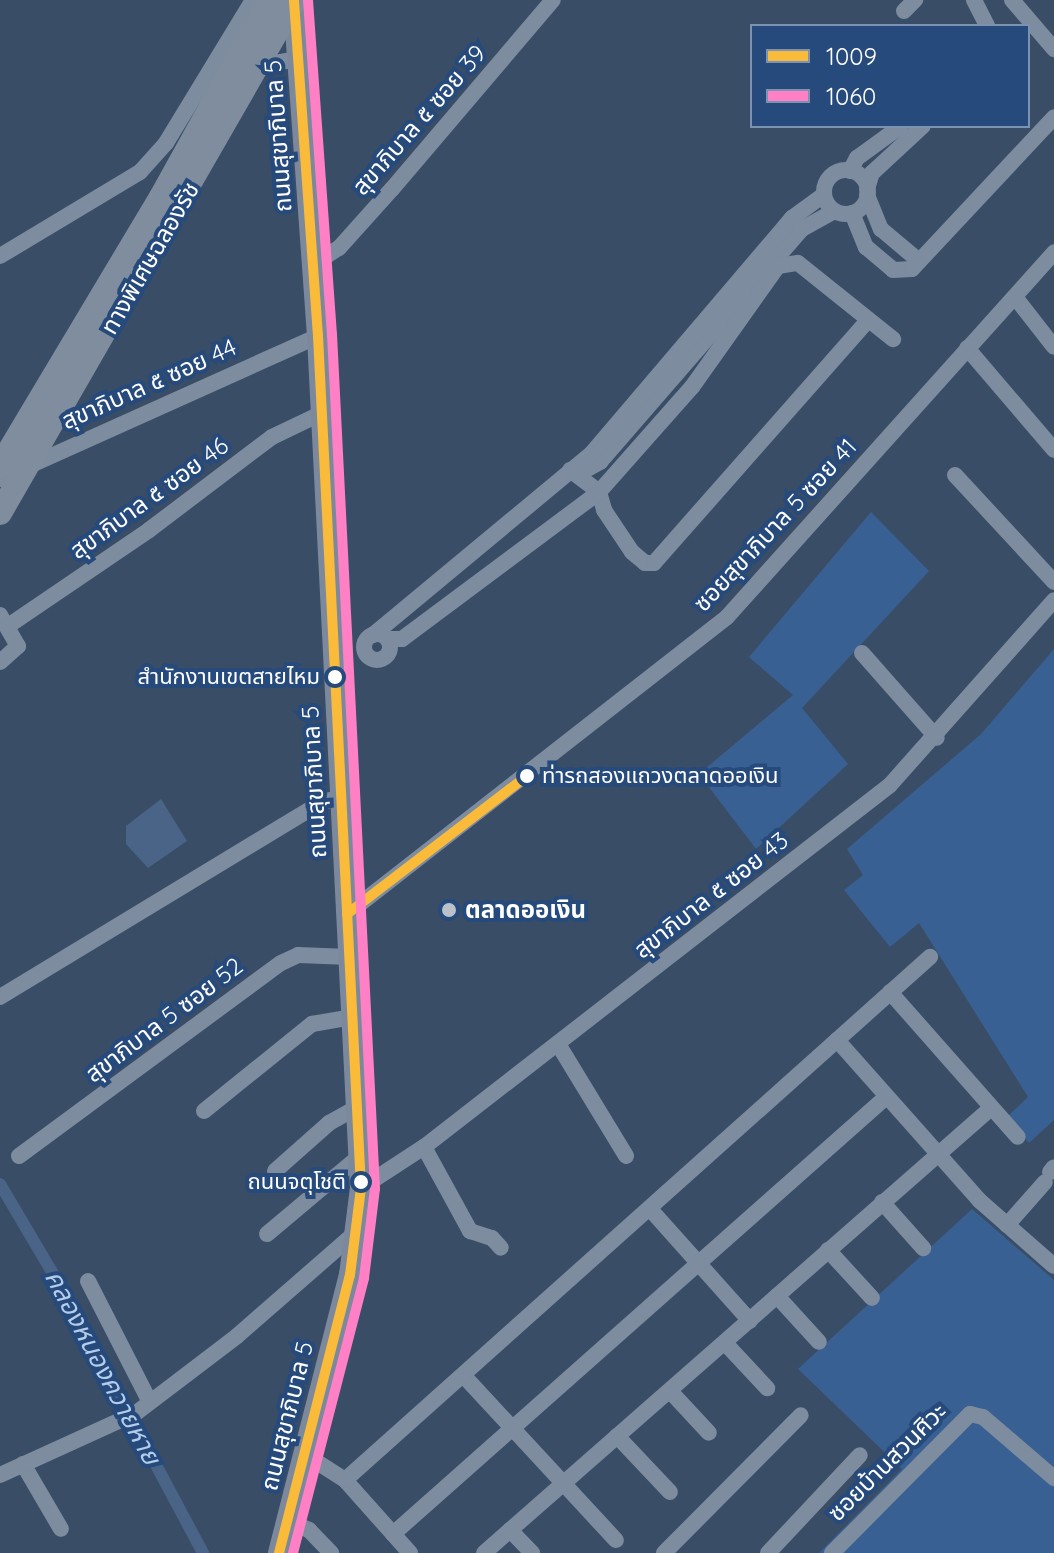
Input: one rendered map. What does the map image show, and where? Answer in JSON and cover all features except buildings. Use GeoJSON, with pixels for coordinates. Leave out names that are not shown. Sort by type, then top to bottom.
{"type":"FeatureCollection","features":[{"type":"Feature","properties":{"kind":"highway","name":"ทางพิเศษฉลองรัช"},"geometry":{"type":"LineString","coordinates":[[0,466],[161,197],[270,0]]}},
{"type":"Feature","properties":{"kind":"highway","name":"ทางพิเศษฉลองรัช"},"geometry":{"type":"LineString","coordinates":[[0,513],[294,0]]}},
{"type":"Feature","properties":{"kind":"main road","name":"ถนนสุขาภิบาล 5"},"geometry":{"type":"LineString","coordinates":[[279,1553],[306,1455],[355,1233],[361,1188],[314,264],[294,0]]}},
{"type":"Feature","properties":{"kind":"street"},"geometry":{"type":"LineString","coordinates":[[0,256],[140,172],[166,143],[253,0]]}},
{"type":"Feature","properties":{"kind":"street","name":"สุขาภิบาล ๕ ซอย 39"},"geometry":{"type":"LineString","coordinates":[[314,264],[339,248],[371,213],[553,0]]}},
{"type":"Feature","properties":{"kind":"street"},"geometry":{"type":"LineString","coordinates":[[974,0],[986,24]]}},
{"type":"Feature","properties":{"kind":"street"},"geometry":{"type":"LineString","coordinates":[[1012,0],[1054,49]]}},
{"type":"Feature","properties":{"kind":"street"},"geometry":{"type":"LineString","coordinates":[[200,86],[244,69],[297,59]]}},
{"type":"Feature","properties":{"kind":"street"},"geometry":{"type":"LineString","coordinates":[[852,213],[866,247],[893,270],[903,272],[919,261],[1054,117]]}},
{"type":"Feature","properties":{"kind":"street"},"geometry":{"type":"LineString","coordinates":[[374,643],[532,501],[567,477],[592,453],[792,218],[824,195],[829,178],[850,171],[857,158],[919,128]]}},
{"type":"Feature","properties":{"kind":"street"},"geometry":{"type":"LineString","coordinates":[[852,213],[867,192],[872,173],[897,138]]}},
{"type":"Feature","properties":{"kind":"street"},"geometry":{"type":"LineString","coordinates":[[850,171],[867,192],[881,229],[919,261]]}},
{"type":"Feature","properties":{"kind":"street"},"geometry":{"type":"LineString","coordinates":[[824,195],[834,211]]}},
{"type":"Feature","properties":{"kind":"street"},"geometry":{"type":"LineString","coordinates":[[567,477],[600,462],[802,229],[834,211],[852,213]]}},
{"type":"Feature","properties":{"kind":"street","name":"ซอยสุขาภิบาล 5 ซอย 41"},"geometry":{"type":"LineString","coordinates":[[347,914],[727,617],[1054,252]]}},
{"type":"Feature","properties":{"kind":"street"},"geometry":{"type":"LineString","coordinates":[[333,655],[374,643],[402,639],[592,495],[692,387],[778,266],[798,263],[893,339]]}},
{"type":"Feature","properties":{"kind":"street"},"geometry":{"type":"LineString","coordinates":[[1015,297],[1054,347]]}},
{"type":"Feature","properties":{"kind":"street"},"geometry":{"type":"LineString","coordinates":[[567,477],[592,495],[645,563],[662,559],[868,320]]}},
{"type":"Feature","properties":{"kind":"street","name":"สุขาภิบาล ๕ ซอย 44"},"geometry":{"type":"LineString","coordinates":[[0,479],[318,336]]}},
{"type":"Feature","properties":{"kind":"street"},"geometry":{"type":"LineString","coordinates":[[967,348],[1054,450]]}},
{"type":"Feature","properties":{"kind":"street","name":"สุขาภิบาล ๕ ซอย 46"},"geometry":{"type":"LineString","coordinates":[[4,620],[149,530],[272,437],[320,414]]}},
{"type":"Feature","properties":{"kind":"street"},"geometry":{"type":"LineString","coordinates":[[955,475],[1054,582]]}},
{"type":"Feature","properties":{"kind":"street","name":"สุขาภิบาล ๕ ซอย 43"},"geometry":{"type":"LineString","coordinates":[[361,1188],[424,1147],[890,785],[937,738],[1054,600]]}},
{"type":"Feature","properties":{"kind":"street"},"geometry":{"type":"LineString","coordinates":[[0,662],[18,646],[4,620]]}},
{"type":"Feature","properties":{"kind":"street"},"geometry":{"type":"LineString","coordinates":[[862,653],[937,738]]}},
{"type":"Feature","properties":{"kind":"street"},"geometry":{"type":"LineString","coordinates":[[0,997],[320,803],[341,797]]}},
{"type":"Feature","properties":{"kind":"street","name":"สุขาภิบาล 5 ซอย 52"},"geometry":{"type":"LineString","coordinates":[[19,1156],[281,963],[298,955],[349,957]]}},
{"type":"Feature","properties":{"kind":"street"},"geometry":{"type":"LineString","coordinates":[[345,1480],[930,957]]}},
{"type":"Feature","properties":{"kind":"street"},"geometry":{"type":"LineString","coordinates":[[890,992],[1018,1137]]}},
{"type":"Feature","properties":{"kind":"street"},"geometry":{"type":"LineString","coordinates":[[204,1111],[312,1024],[353,1017]]}},
{"type":"Feature","properties":{"kind":"street"},"geometry":{"type":"LineString","coordinates":[[837,1040],[937,1155],[1007,1225],[1054,1266]]}},
{"type":"Feature","properties":{"kind":"street"},"geometry":{"type":"LineString","coordinates":[[558,1044],[626,1156]]}},
{"type":"Feature","properties":{"kind":"street"},"geometry":{"type":"LineString","coordinates":[[393,1534],[886,1097]]}},
{"type":"Feature","properties":{"kind":"street"},"geometry":{"type":"LineString","coordinates":[[275,1171],[329,1123],[358,1107]]}},
{"type":"Feature","properties":{"kind":"street"},"geometry":{"type":"LineString","coordinates":[[484,1553],[991,1108]]}},
{"type":"Feature","properties":{"kind":"street"},"geometry":{"type":"LineString","coordinates":[[424,1147],[470,1231],[492,1238],[501,1248]]}},
{"type":"Feature","properties":{"kind":"street"},"geometry":{"type":"LineString","coordinates":[[267,1234],[361,1155]]}},
{"type":"Feature","properties":{"kind":"street"},"geometry":{"type":"LineString","coordinates":[[1007,1225],[1050,1174]]}},
{"type":"Feature","properties":{"kind":"street"},"geometry":{"type":"LineString","coordinates":[[882,1202],[923,1248]]}},
{"type":"Feature","properties":{"kind":"street"},"geometry":{"type":"LineString","coordinates":[[650,1209],[750,1321]]}},
{"type":"Feature","properties":{"kind":"street"},"geometry":{"type":"LineString","coordinates":[[0,1475],[118,1425],[136,1413],[149,1400],[237,1336],[355,1233]]}},
{"type":"Feature","properties":{"kind":"street"},"geometry":{"type":"LineString","coordinates":[[828,1250],[872,1298]]}},
{"type":"Feature","properties":{"kind":"street"},"geometry":{"type":"LineString","coordinates":[[88,1281],[149,1400]]}},
{"type":"Feature","properties":{"kind":"street"},"geometry":{"type":"LineString","coordinates":[[777,1296],[819,1342]]}},
{"type":"Feature","properties":{"kind":"street"},"geometry":{"type":"LineString","coordinates":[[725,1343],[767,1388]]}},
{"type":"Feature","properties":{"kind":"street"},"geometry":{"type":"LineString","coordinates":[[463,1375],[616,1540]]}},
{"type":"Feature","properties":{"kind":"street"},"geometry":{"type":"LineString","coordinates":[[670,1391],[709,1433]]}},
{"type":"Feature","properties":{"kind":"street","name":"ซอยบ้านสวนศิวะ"},"geometry":{"type":"LineString","coordinates":[[832,1553],[970,1414],[983,1417],[1054,1478]]}},
{"type":"Feature","properties":{"kind":"street"},"geometry":{"type":"LineString","coordinates":[[664,1553],[801,1415]]}},
{"type":"Feature","properties":{"kind":"street"},"geometry":{"type":"LineString","coordinates":[[617,1436],[670,1492]]}},
{"type":"Feature","properties":{"kind":"street"},"geometry":{"type":"LineString","coordinates":[[306,1455],[345,1480],[410,1553]]}},
{"type":"Feature","properties":{"kind":"street"},"geometry":{"type":"LineString","coordinates":[[768,1553],[860,1455]]}},
{"type":"Feature","properties":{"kind":"street"},"geometry":{"type":"LineString","coordinates":[[23,1464],[61,1529]]}},
{"type":"Feature","properties":{"kind":"street"},"geometry":{"type":"LineString","coordinates":[[287,1521],[309,1530],[331,1553]]}},
{"type":"Feature","properties":{"kind":"street"},"geometry":{"type":"LineString","coordinates":[[510,1530],[532,1553]]}},
{"type":"Feature","properties":{"kind":"shaded area"},"geometry":{"type":"Polygon","coordinates":[[[871,512],[929,571],[802,708],[848,764],[756,849],[699,774],[793,695],[749,657],[871,512]]]}},
{"type":"Feature","properties":{"kind":"shaded area"},"geometry":{"type":"Polygon","coordinates":[[[1054,649],[1054,1120],[1029,1143],[1007,1117],[1028,1097],[919,923],[890,947],[844,890],[863,875],[847,849],[981,734],[1054,649]]]}},
{"type":"Feature","properties":{"kind":"shaded area"},"geometry":{"type":"Polygon","coordinates":[[[161,799],[187,841],[148,868],[126,844],[126,826],[161,799]]]}},
{"type":"Feature","properties":{"kind":"shaded area"},"geometry":{"type":"Polygon","coordinates":[[[972,1209],[1054,1280],[1054,1553],[819,1553],[902,1469],[798,1369],[972,1209]]]}},
{"type":"Feature","properties":{"kind":"waterway","name":"คลองหนองควายหาย"},"geometry":{"type":"LineString","coordinates":[[0,1184],[61,1287],[203,1553]]}},
{"type":"Feature","properties":{"kind":"transit line","name":"1009"},"geometry":{"type":"LineString","coordinates":[[279,1553],[350,1275],[361,1188],[318,336],[294,0]]}},
{"type":"Feature","properties":{"kind":"transit line","name":"1060"},"geometry":{"type":"LineString","coordinates":[[293,1553],[364,1278],[375,1189],[332,335],[308,0]]}},
{"type":"Feature","properties":{"kind":"transit line","name":"1009"},"geometry":{"type":"LineString","coordinates":[[347,914],[527,776]]}},
{"type":"Feature","properties":{"kind":"place","name":"สำนักงานเขตสายไหม"},"geometry":{"type":"Point","coordinates":[335,677]}},
{"type":"Feature","properties":{"kind":"place","name":"ท่ารถสองแถวงตลาดออเงิน"},"geometry":{"type":"Point","coordinates":[527,776]}},
{"type":"Feature","properties":{"kind":"place","name":"ตลาดออเงิน"},"geometry":{"type":"Point","coordinates":[449,910]}},
{"type":"Feature","properties":{"kind":"place","name":"ถนนจตุโชติ"},"geometry":{"type":"Point","coordinates":[361,1182]}}]}
